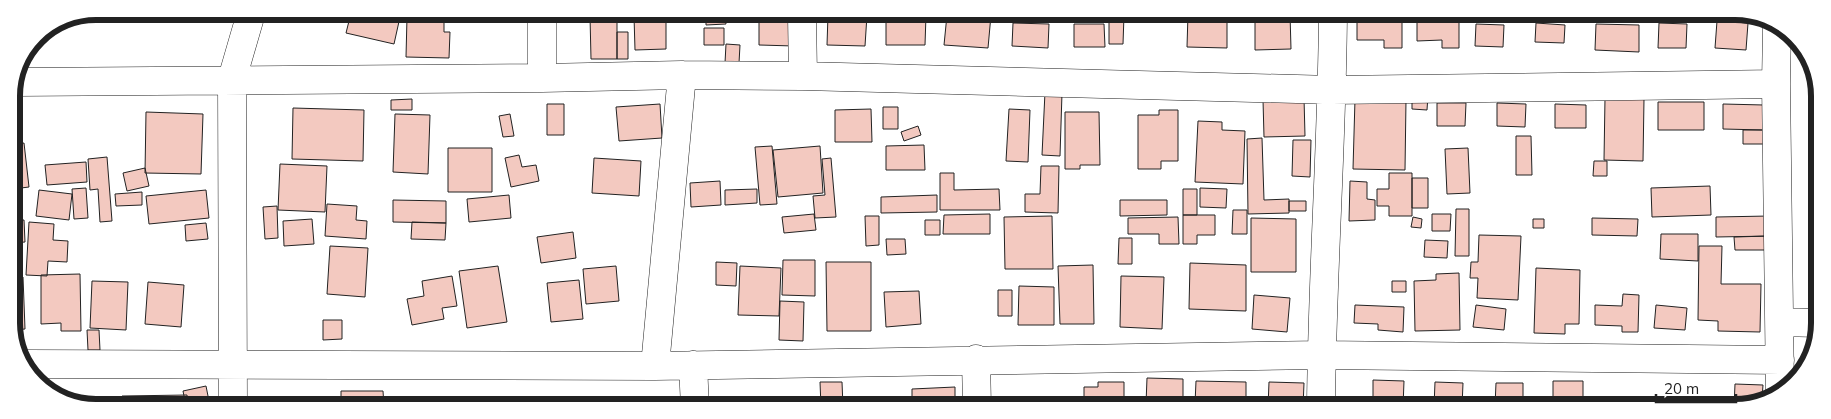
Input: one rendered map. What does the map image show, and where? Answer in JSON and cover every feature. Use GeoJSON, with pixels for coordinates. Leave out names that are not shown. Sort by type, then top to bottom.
{"type":"FeatureCollection","features":[{"type":"Feature","properties":{"kind":"street"},"geometry":{"type":"LineString","coordinates":[[233,399],[232,79],[249,20]]}},
{"type":"Feature","properties":{"kind":"street"},"geometry":{"type":"LineString","coordinates":[[542,20],[542,78]]}},
{"type":"Feature","properties":{"kind":"street"},"geometry":{"type":"LineString","coordinates":[[802,20],[803,76]]}},
{"type":"Feature","properties":{"kind":"street"},"geometry":{"type":"LineString","coordinates":[[1321,399],[1321,355],[1332,90],[1332,20]]}},
{"type":"Feature","properties":{"kind":"street"},"geometry":{"type":"LineString","coordinates":[[1777,33],[1780,384]]}},
{"type":"Feature","properties":{"kind":"street"},"geometry":{"type":"LineString","coordinates":[[655,366],[682,76]]}},
{"type":"Feature","properties":{"kind":"street"},"geometry":{"type":"LineString","coordinates":[[22,82],[803,76],[1332,90],[1776,84]]}},
{"type":"Feature","properties":{"kind":"street"},"geometry":{"type":"LineString","coordinates":[[1780,322],[1811,323]]}},
{"type":"Feature","properties":{"kind":"street"},"geometry":{"type":"LineString","coordinates":[[32,364],[655,366],[976,359],[1321,355],[1780,360]]}},
{"type":"Feature","properties":{"kind":"street"},"geometry":{"type":"LineString","coordinates":[[976,359],[977,399]]}},
{"type":"Feature","properties":{"kind":"street"},"geometry":{"type":"LineString","coordinates":[[693,365],[695,399]]}},
{"type":"Feature","properties":{"kind":"building"},"geometry":{"type":"Polygon","coordinates":[[[349,20],[399,20],[394,44],[346,33],[349,20]]]}},
{"type":"Feature","properties":{"kind":"building"},"geometry":{"type":"Polygon","coordinates":[[[407,20],[444,20],[444,32],[450,32],[449,58],[406,57],[407,20]]]}},
{"type":"Feature","properties":{"kind":"building"},"geometry":{"type":"Polygon","coordinates":[[[590,20],[617,20],[617,59],[591,59],[590,20]]]}},
{"type":"Feature","properties":{"kind":"building"},"geometry":{"type":"Polygon","coordinates":[[[634,20],[666,20],[666,49],[635,50],[634,20]]]}},
{"type":"Feature","properties":{"kind":"building"},"geometry":{"type":"Polygon","coordinates":[[[706,20],[726,20],[726,24],[706,25],[706,20]]]}},
{"type":"Feature","properties":{"kind":"building"},"geometry":{"type":"Polygon","coordinates":[[[727,20],[741,20],[741,21],[727,22],[727,20]]]}},
{"type":"Feature","properties":{"kind":"building"},"geometry":{"type":"Polygon","coordinates":[[[759,20],[794,20],[794,46],[759,45],[759,20]]]}},
{"type":"Feature","properties":{"kind":"building"},"geometry":{"type":"Polygon","coordinates":[[[828,20],[867,20],[865,46],[827,45],[828,20]]]}},
{"type":"Feature","properties":{"kind":"building"},"geometry":{"type":"Polygon","coordinates":[[[886,20],[926,20],[925,45],[886,45],[886,20]]]}},
{"type":"Feature","properties":{"kind":"building"},"geometry":{"type":"Polygon","coordinates":[[[946,20],[991,20],[988,48],[944,45],[946,20]]]}},
{"type":"Feature","properties":{"kind":"building"},"geometry":{"type":"Polygon","coordinates":[[[1109,20],[1124,20],[1123,44],[1109,44],[1109,20]]]}},
{"type":"Feature","properties":{"kind":"building"},"geometry":{"type":"Polygon","coordinates":[[[1188,20],[1227,20],[1227,48],[1187,47],[1188,20]]]}},
{"type":"Feature","properties":{"kind":"building"},"geometry":{"type":"Polygon","coordinates":[[[1255,20],[1290,20],[1291,49],[1255,50],[1255,20]]]}},
{"type":"Feature","properties":{"kind":"building"},"geometry":{"type":"Polygon","coordinates":[[[1357,20],[1402,20],[1402,48],[1384,48],[1384,40],[1357,40],[1357,20]]]}},
{"type":"Feature","properties":{"kind":"building"},"geometry":{"type":"Polygon","coordinates":[[[1417,20],[1459,20],[1459,48],[1442,48],[1442,40],[1417,41],[1417,20]]]}},
{"type":"Feature","properties":{"kind":"building"},"geometry":{"type":"Polygon","coordinates":[[[1717,21],[1748,23],[1746,50],[1715,48],[1717,21]]]}},
{"type":"Feature","properties":{"kind":"building"},"geometry":{"type":"Polygon","coordinates":[[[1013,23],[1049,24],[1048,48],[1012,46],[1013,23]]]}},
{"type":"Feature","properties":{"kind":"building"},"geometry":{"type":"Polygon","coordinates":[[[1536,23],[1565,25],[1564,43],[1535,42],[1536,23]]]}},
{"type":"Feature","properties":{"kind":"building"},"geometry":{"type":"Polygon","coordinates":[[[1659,23],[1687,24],[1686,48],[1658,48],[1659,23]]]}},
{"type":"Feature","properties":{"kind":"building"},"geometry":{"type":"Polygon","coordinates":[[[1074,24],[1104,24],[1105,47],[1074,47],[1074,24]]]}},
{"type":"Feature","properties":{"kind":"building"},"geometry":{"type":"Polygon","coordinates":[[[1476,24],[1504,25],[1503,47],[1475,46],[1476,24]]]}},
{"type":"Feature","properties":{"kind":"building"},"geometry":{"type":"Polygon","coordinates":[[[1596,24],[1639,25],[1639,52],[1595,50],[1596,24]]]}},
{"type":"Feature","properties":{"kind":"building"},"geometry":{"type":"Polygon","coordinates":[[[704,28],[724,28],[724,45],[704,45],[704,28]]]}},
{"type":"Feature","properties":{"kind":"building"},"geometry":{"type":"Polygon","coordinates":[[[617,32],[628,32],[628,59],[617,59],[617,32]]]}},
{"type":"Feature","properties":{"kind":"building"},"geometry":{"type":"Polygon","coordinates":[[[726,44],[740,45],[739,63],[725,63],[726,44]]]}},
{"type":"Feature","properties":{"kind":"building"},"geometry":{"type":"Polygon","coordinates":[[[1045,92],[1062,93],[1060,156],[1042,155],[1045,92]]]}},
{"type":"Feature","properties":{"kind":"building"},"geometry":{"type":"Polygon","coordinates":[[[1412,95],[1428,95],[1427,110],[1412,109],[1412,95]]]}},
{"type":"Feature","properties":{"kind":"building"},"geometry":{"type":"Polygon","coordinates":[[[1304,98],[1305,136],[1264,137],[1263,100],[1304,98]]]}},
{"type":"Feature","properties":{"kind":"building"},"geometry":{"type":"Polygon","coordinates":[[[1605,98],[1644,99],[1643,161],[1604,160],[1605,98]]]}},
{"type":"Feature","properties":{"kind":"building"},"geometry":{"type":"Polygon","coordinates":[[[412,99],[412,110],[391,110],[391,100],[412,99]]]}},
{"type":"Feature","properties":{"kind":"building"},"geometry":{"type":"Polygon","coordinates":[[[1355,99],[1406,100],[1405,170],[1353,169],[1355,99]]]}},
{"type":"Feature","properties":{"kind":"building"},"geometry":{"type":"Polygon","coordinates":[[[1658,102],[1704,102],[1704,130],[1658,130],[1658,102]]]}},
{"type":"Feature","properties":{"kind":"building"},"geometry":{"type":"Polygon","coordinates":[[[1437,103],[1466,103],[1465,126],[1437,126],[1437,103]]]}},
{"type":"Feature","properties":{"kind":"building"},"geometry":{"type":"Polygon","coordinates":[[[1497,103],[1526,104],[1525,127],[1497,126],[1497,103]]]}},
{"type":"Feature","properties":{"kind":"building"},"geometry":{"type":"Polygon","coordinates":[[[547,104],[564,104],[564,135],[547,135],[547,104]]]}},
{"type":"Feature","properties":{"kind":"building"},"geometry":{"type":"Polygon","coordinates":[[[660,104],[662,138],[619,141],[616,107],[660,104]]]}},
{"type":"Feature","properties":{"kind":"building"},"geometry":{"type":"Polygon","coordinates":[[[1555,104],[1586,105],[1586,128],[1555,128],[1555,104]]]}},
{"type":"Feature","properties":{"kind":"building"},"geometry":{"type":"Polygon","coordinates":[[[1723,104],[1764,105],[1764,130],[1723,129],[1723,104]]]}},
{"type":"Feature","properties":{"kind":"building"},"geometry":{"type":"Polygon","coordinates":[[[883,107],[898,107],[898,129],[883,129],[883,107]]]}},
{"type":"Feature","properties":{"kind":"building"},"geometry":{"type":"Polygon","coordinates":[[[293,108],[364,110],[363,161],[292,159],[293,108]]]}},
{"type":"Feature","properties":{"kind":"building"},"geometry":{"type":"Polygon","coordinates":[[[871,109],[872,142],[835,142],[835,110],[871,109]]]}},
{"type":"Feature","properties":{"kind":"building"},"geometry":{"type":"Polygon","coordinates":[[[1009,109],[1030,110],[1028,162],[1006,161],[1009,109]]]}},
{"type":"Feature","properties":{"kind":"building"},"geometry":{"type":"Polygon","coordinates":[[[1159,110],[1178,110],[1178,161],[1161,161],[1161,169],[1138,169],[1138,115],[1159,115],[1159,110]]]}},
{"type":"Feature","properties":{"kind":"building"},"geometry":{"type":"Polygon","coordinates":[[[146,112],[203,114],[201,174],[145,173],[146,112]]]}},
{"type":"Feature","properties":{"kind":"building"},"geometry":{"type":"Polygon","coordinates":[[[1065,112],[1099,112],[1100,165],[1080,165],[1080,169],[1065,169],[1065,112]]]}},
{"type":"Feature","properties":{"kind":"building"},"geometry":{"type":"Polygon","coordinates":[[[395,114],[430,115],[428,174],[393,172],[395,114]]]}},
{"type":"Feature","properties":{"kind":"building"},"geometry":{"type":"Polygon","coordinates":[[[510,114],[514,136],[503,137],[499,116],[510,114]]]}},
{"type":"Feature","properties":{"kind":"building"},"geometry":{"type":"Polygon","coordinates":[[[1198,121],[1222,122],[1222,130],[1245,131],[1243,184],[1195,182],[1198,121]]]}},
{"type":"Feature","properties":{"kind":"building"},"geometry":{"type":"Polygon","coordinates":[[[918,126],[921,135],[904,141],[901,132],[918,126]]]}},
{"type":"Feature","properties":{"kind":"building"},"geometry":{"type":"Polygon","coordinates":[[[1743,130],[1764,130],[1764,144],[1743,144],[1743,130]]]}},
{"type":"Feature","properties":{"kind":"building"},"geometry":{"type":"Polygon","coordinates":[[[1516,136],[1531,136],[1532,175],[1516,175],[1516,136]]]}},
{"type":"Feature","properties":{"kind":"building"},"geometry":{"type":"Polygon","coordinates":[[[1262,138],[1264,200],[1289,199],[1289,213],[1248,214],[1247,139],[1262,138]]]}},
{"type":"Feature","properties":{"kind":"building"},"geometry":{"type":"Polygon","coordinates":[[[1293,140],[1311,140],[1310,177],[1292,176],[1293,140]]]}},
{"type":"Feature","properties":{"kind":"building"},"geometry":{"type":"Polygon","coordinates":[[[24,143],[29,187],[20,188],[20,144],[24,143]]]}},
{"type":"Feature","properties":{"kind":"building"},"geometry":{"type":"Polygon","coordinates":[[[924,145],[925,170],[886,170],[886,146],[924,145]]]}},
{"type":"Feature","properties":{"kind":"building"},"geometry":{"type":"Polygon","coordinates":[[[772,146],[777,204],[760,205],[755,147],[772,146]]]}},
{"type":"Feature","properties":{"kind":"building"},"geometry":{"type":"Polygon","coordinates":[[[820,146],[823,193],[778,197],[773,150],[820,146]]]}},
{"type":"Feature","properties":{"kind":"building"},"geometry":{"type":"Polygon","coordinates":[[[448,148],[492,148],[492,192],[448,192],[448,148]]]}},
{"type":"Feature","properties":{"kind":"building"},"geometry":{"type":"Polygon","coordinates":[[[1468,148],[1470,193],[1447,194],[1445,149],[1468,148]]]}},
{"type":"Feature","properties":{"kind":"building"},"geometry":{"type":"Polygon","coordinates":[[[519,155],[522,167],[536,165],[539,181],[511,187],[505,158],[519,155]]]}},
{"type":"Feature","properties":{"kind":"building"},"geometry":{"type":"Polygon","coordinates":[[[107,157],[112,221],[100,222],[98,189],[90,190],[88,159],[107,157]]]}},
{"type":"Feature","properties":{"kind":"building"},"geometry":{"type":"Polygon","coordinates":[[[594,158],[641,161],[639,196],[592,193],[594,158]]]}},
{"type":"Feature","properties":{"kind":"building"},"geometry":{"type":"Polygon","coordinates":[[[831,158],[836,217],[815,218],[813,196],[825,195],[822,159],[831,158]]]}},
{"type":"Feature","properties":{"kind":"building"},"geometry":{"type":"Polygon","coordinates":[[[1594,161],[1607,161],[1607,176],[1593,176],[1594,161]]]}},
{"type":"Feature","properties":{"kind":"building"},"geometry":{"type":"Polygon","coordinates":[[[86,162],[87,182],[47,185],[45,165],[86,162]]]}},
{"type":"Feature","properties":{"kind":"building"},"geometry":{"type":"Polygon","coordinates":[[[280,164],[327,166],[325,212],[278,210],[280,164]]]}},
{"type":"Feature","properties":{"kind":"building"},"geometry":{"type":"Polygon","coordinates":[[[1041,166],[1059,166],[1058,213],[1025,212],[1025,194],[1040,194],[1041,166]]]}},
{"type":"Feature","properties":{"kind":"building"},"geometry":{"type":"Polygon","coordinates":[[[145,168],[149,186],[127,191],[123,173],[145,168]]]}},
{"type":"Feature","properties":{"kind":"building"},"geometry":{"type":"Polygon","coordinates":[[[940,173],[954,173],[954,190],[999,189],[1000,210],[940,210],[940,173]]]}},
{"type":"Feature","properties":{"kind":"building"},"geometry":{"type":"Polygon","coordinates":[[[1389,173],[1412,173],[1412,216],[1389,216],[1389,206],[1377,206],[1377,189],[1389,189],[1389,173]]]}},
{"type":"Feature","properties":{"kind":"building"},"geometry":{"type":"Polygon","coordinates":[[[1412,178],[1428,178],[1428,208],[1412,208],[1412,178]]]}},
{"type":"Feature","properties":{"kind":"building"},"geometry":{"type":"Polygon","coordinates":[[[720,181],[721,205],[691,207],[690,183],[720,181]]]}},
{"type":"Feature","properties":{"kind":"building"},"geometry":{"type":"Polygon","coordinates":[[[1350,181],[1367,182],[1367,199],[1375,200],[1375,220],[1349,221],[1350,181]]]}},
{"type":"Feature","properties":{"kind":"building"},"geometry":{"type":"Polygon","coordinates":[[[1710,186],[1711,215],[1652,217],[1651,188],[1710,186]]]}},
{"type":"Feature","properties":{"kind":"building"},"geometry":{"type":"Polygon","coordinates":[[[86,188],[88,218],[74,219],[72,189],[86,188]]]}},
{"type":"Feature","properties":{"kind":"building"},"geometry":{"type":"Polygon","coordinates":[[[1200,188],[1227,189],[1226,208],[1200,207],[1200,188]]]}},
{"type":"Feature","properties":{"kind":"building"},"geometry":{"type":"Polygon","coordinates":[[[757,189],[757,203],[725,205],[725,190],[757,189]]]}},
{"type":"Feature","properties":{"kind":"building"},"geometry":{"type":"Polygon","coordinates":[[[1183,189],[1197,189],[1197,215],[1183,215],[1183,189]]]}},
{"type":"Feature","properties":{"kind":"building"},"geometry":{"type":"Polygon","coordinates":[[[39,190],[72,194],[69,220],[36,216],[39,190]]]}},
{"type":"Feature","properties":{"kind":"building"},"geometry":{"type":"Polygon","coordinates":[[[206,190],[209,218],[149,224],[146,196],[206,190]]]}},
{"type":"Feature","properties":{"kind":"building"},"geometry":{"type":"Polygon","coordinates":[[[142,192],[142,205],[116,206],[115,194],[142,192]]]}},
{"type":"Feature","properties":{"kind":"building"},"geometry":{"type":"Polygon","coordinates":[[[509,195],[511,218],[469,222],[467,199],[509,195]]]}},
{"type":"Feature","properties":{"kind":"building"},"geometry":{"type":"Polygon","coordinates":[[[937,195],[937,212],[881,213],[881,197],[937,195]]]}},
{"type":"Feature","properties":{"kind":"building"},"geometry":{"type":"Polygon","coordinates":[[[393,200],[446,201],[446,223],[393,222],[393,200]]]}},
{"type":"Feature","properties":{"kind":"building"},"geometry":{"type":"Polygon","coordinates":[[[1120,200],[1167,200],[1167,215],[1120,216],[1120,200]]]}},
{"type":"Feature","properties":{"kind":"building"},"geometry":{"type":"Polygon","coordinates":[[[1289,201],[1306,201],[1306,211],[1289,211],[1289,201]]]}},
{"type":"Feature","properties":{"kind":"building"},"geometry":{"type":"Polygon","coordinates":[[[327,204],[357,206],[356,220],[367,221],[366,239],[325,236],[327,204]]]}},
{"type":"Feature","properties":{"kind":"building"},"geometry":{"type":"Polygon","coordinates":[[[277,206],[278,238],[265,239],[263,207],[277,206]]]}},
{"type":"Feature","properties":{"kind":"building"},"geometry":{"type":"Polygon","coordinates":[[[1456,209],[1469,209],[1469,256],[1455,256],[1456,209]]]}},
{"type":"Feature","properties":{"kind":"building"},"geometry":{"type":"Polygon","coordinates":[[[1233,210],[1247,210],[1247,234],[1232,234],[1233,210]]]}},
{"type":"Feature","properties":{"kind":"building"},"geometry":{"type":"Polygon","coordinates":[[[814,214],[816,230],[784,233],[782,217],[814,214]]]}},
{"type":"Feature","properties":{"kind":"building"},"geometry":{"type":"Polygon","coordinates":[[[990,214],[990,234],[943,234],[944,215],[990,214]]]}},
{"type":"Feature","properties":{"kind":"building"},"geometry":{"type":"Polygon","coordinates":[[[1432,214],[1451,214],[1450,231],[1432,231],[1432,214]]]}},
{"type":"Feature","properties":{"kind":"building"},"geometry":{"type":"Polygon","coordinates":[[[1183,215],[1215,215],[1215,235],[1197,235],[1197,244],[1183,244],[1183,215]]]}},
{"type":"Feature","properties":{"kind":"building"},"geometry":{"type":"Polygon","coordinates":[[[865,216],[879,216],[879,245],[866,246],[865,216]]]}},
{"type":"Feature","properties":{"kind":"building"},"geometry":{"type":"Polygon","coordinates":[[[1052,216],[1053,269],[1005,269],[1004,217],[1052,216]]]}},
{"type":"Feature","properties":{"kind":"building"},"geometry":{"type":"Polygon","coordinates":[[[1769,216],[1770,236],[1716,237],[1716,217],[1769,216]]]}},
{"type":"Feature","properties":{"kind":"building"},"geometry":{"type":"Polygon","coordinates":[[[1178,217],[1179,244],[1159,244],[1159,234],[1128,234],[1128,218],[1178,217]]]}},
{"type":"Feature","properties":{"kind":"building"},"geometry":{"type":"Polygon","coordinates":[[[1413,217],[1422,219],[1421,228],[1411,227],[1413,217]]]}},
{"type":"Feature","properties":{"kind":"building"},"geometry":{"type":"Polygon","coordinates":[[[1251,218],[1296,219],[1296,272],[1251,272],[1251,218]]]}},
{"type":"Feature","properties":{"kind":"building"},"geometry":{"type":"Polygon","coordinates":[[[1592,218],[1638,219],[1637,236],[1592,235],[1592,218]]]}},
{"type":"Feature","properties":{"kind":"building"},"geometry":{"type":"Polygon","coordinates":[[[312,219],[314,244],[284,246],[283,221],[312,219]]]}},
{"type":"Feature","properties":{"kind":"building"},"geometry":{"type":"Polygon","coordinates":[[[1533,219],[1544,219],[1544,228],[1533,228],[1533,219]]]}},
{"type":"Feature","properties":{"kind":"building"},"geometry":{"type":"Polygon","coordinates":[[[20,220],[24,220],[25,242],[20,242],[20,220]]]}},
{"type":"Feature","properties":{"kind":"building"},"geometry":{"type":"Polygon","coordinates":[[[925,220],[940,220],[940,235],[925,235],[925,220]]]}},
{"type":"Feature","properties":{"kind":"building"},"geometry":{"type":"Polygon","coordinates":[[[29,222],[54,224],[53,240],[68,241],[67,262],[48,261],[47,276],[26,275],[29,222]]]}},
{"type":"Feature","properties":{"kind":"building"},"geometry":{"type":"Polygon","coordinates":[[[412,222],[446,223],[445,240],[411,239],[412,222]]]}},
{"type":"Feature","properties":{"kind":"building"},"geometry":{"type":"Polygon","coordinates":[[[206,223],[208,239],[186,241],[185,225],[206,223]]]}},
{"type":"Feature","properties":{"kind":"building"},"geometry":{"type":"Polygon","coordinates":[[[573,232],[576,258],[541,263],[537,237],[573,232]]]}},
{"type":"Feature","properties":{"kind":"building"},"geometry":{"type":"Polygon","coordinates":[[[1661,234],[1698,234],[1698,261],[1660,259],[1661,234]]]}},
{"type":"Feature","properties":{"kind":"building"},"geometry":{"type":"Polygon","coordinates":[[[1479,235],[1521,236],[1518,300],[1477,298],[1478,278],[1470,278],[1471,262],[1478,262],[1479,235]]]}},
{"type":"Feature","properties":{"kind":"building"},"geometry":{"type":"Polygon","coordinates":[[[1769,236],[1769,250],[1735,250],[1734,237],[1769,236]]]}},
{"type":"Feature","properties":{"kind":"building"},"geometry":{"type":"Polygon","coordinates":[[[1119,238],[1132,238],[1132,264],[1118,264],[1119,238]]]}},
{"type":"Feature","properties":{"kind":"building"},"geometry":{"type":"Polygon","coordinates":[[[886,239],[905,239],[906,254],[887,255],[886,239]]]}},
{"type":"Feature","properties":{"kind":"building"},"geometry":{"type":"Polygon","coordinates":[[[1425,240],[1448,241],[1447,258],[1424,257],[1425,240]]]}},
{"type":"Feature","properties":{"kind":"building"},"geometry":{"type":"Polygon","coordinates":[[[330,246],[368,248],[365,297],[327,294],[330,246]]]}},
{"type":"Feature","properties":{"kind":"building"},"geometry":{"type":"Polygon","coordinates":[[[1699,246],[1722,246],[1721,284],[1761,284],[1760,332],[1718,331],[1718,321],[1698,320],[1699,246]]]}},
{"type":"Feature","properties":{"kind":"building"},"geometry":{"type":"Polygon","coordinates":[[[783,260],[815,260],[815,296],[782,295],[783,260]]]}},
{"type":"Feature","properties":{"kind":"building"},"geometry":{"type":"Polygon","coordinates":[[[716,262],[737,263],[736,286],[716,285],[716,262]]]}},
{"type":"Feature","properties":{"kind":"building"},"geometry":{"type":"Polygon","coordinates":[[[826,262],[871,262],[871,331],[827,331],[826,262]]]}},
{"type":"Feature","properties":{"kind":"building"},"geometry":{"type":"Polygon","coordinates":[[[1190,263],[1246,265],[1246,311],[1189,309],[1190,263]]]}},
{"type":"Feature","properties":{"kind":"building"},"geometry":{"type":"Polygon","coordinates":[[[1093,265],[1094,324],[1060,324],[1058,266],[1093,265]]]}},
{"type":"Feature","properties":{"kind":"building"},"geometry":{"type":"Polygon","coordinates":[[[498,266],[507,322],[467,328],[459,271],[498,266]]]}},
{"type":"Feature","properties":{"kind":"building"},"geometry":{"type":"Polygon","coordinates":[[[616,266],[619,301],[586,304],[583,269],[616,266]]]}},
{"type":"Feature","properties":{"kind":"building"},"geometry":{"type":"Polygon","coordinates":[[[740,266],[781,268],[779,316],[738,315],[740,266]]]}},
{"type":"Feature","properties":{"kind":"building"},"geometry":{"type":"Polygon","coordinates":[[[1536,268],[1580,270],[1579,324],[1565,324],[1565,334],[1534,333],[1536,268]]]}},
{"type":"Feature","properties":{"kind":"building"},"geometry":{"type":"Polygon","coordinates":[[[1459,273],[1460,330],[1415,331],[1414,281],[1436,280],[1436,274],[1459,273]]]}},
{"type":"Feature","properties":{"kind":"building"},"geometry":{"type":"Polygon","coordinates":[[[80,274],[81,331],[61,331],[61,323],[41,324],[41,275],[80,274]]]}},
{"type":"Feature","properties":{"kind":"building"},"geometry":{"type":"Polygon","coordinates":[[[452,276],[457,306],[442,308],[444,319],[412,325],[407,299],[424,296],[422,281],[452,276]]]}},
{"type":"Feature","properties":{"kind":"building"},"geometry":{"type":"Polygon","coordinates":[[[1121,276],[1164,277],[1162,329],[1120,327],[1121,276]]]}},
{"type":"Feature","properties":{"kind":"building"},"geometry":{"type":"Polygon","coordinates":[[[20,277],[23,277],[25,329],[20,329],[20,277]]]}},
{"type":"Feature","properties":{"kind":"building"},"geometry":{"type":"Polygon","coordinates":[[[579,280],[583,319],[551,322],[547,283],[579,280]]]}},
{"type":"Feature","properties":{"kind":"building"},"geometry":{"type":"Polygon","coordinates":[[[92,281],[128,282],[126,330],[90,328],[92,281]]]}},
{"type":"Feature","properties":{"kind":"building"},"geometry":{"type":"Polygon","coordinates":[[[1392,281],[1406,281],[1406,292],[1392,292],[1392,281]]]}},
{"type":"Feature","properties":{"kind":"building"},"geometry":{"type":"Polygon","coordinates":[[[148,282],[184,285],[181,327],[145,324],[148,282]]]}},
{"type":"Feature","properties":{"kind":"building"},"geometry":{"type":"Polygon","coordinates":[[[1019,286],[1054,287],[1054,325],[1018,325],[1019,286]]]}},
{"type":"Feature","properties":{"kind":"building"},"geometry":{"type":"Polygon","coordinates":[[[998,290],[1012,290],[1012,316],[998,316],[998,290]]]}},
{"type":"Feature","properties":{"kind":"building"},"geometry":{"type":"Polygon","coordinates":[[[919,291],[921,324],[886,327],[884,292],[919,291]]]}},
{"type":"Feature","properties":{"kind":"building"},"geometry":{"type":"Polygon","coordinates":[[[1623,294],[1639,295],[1638,332],[1622,332],[1622,326],[1595,325],[1595,305],[1622,306],[1623,294]]]}},
{"type":"Feature","properties":{"kind":"building"},"geometry":{"type":"Polygon","coordinates":[[[1254,295],[1290,298],[1287,332],[1252,329],[1254,295]]]}},
{"type":"Feature","properties":{"kind":"building"},"geometry":{"type":"Polygon","coordinates":[[[780,301],[804,302],[803,341],[779,340],[780,301]]]}},
{"type":"Feature","properties":{"kind":"building"},"geometry":{"type":"Polygon","coordinates":[[[1355,305],[1404,307],[1403,332],[1378,330],[1378,324],[1354,323],[1355,305]]]}},
{"type":"Feature","properties":{"kind":"building"},"geometry":{"type":"Polygon","coordinates":[[[1476,305],[1506,309],[1504,330],[1473,327],[1476,305]]]}},
{"type":"Feature","properties":{"kind":"building"},"geometry":{"type":"Polygon","coordinates":[[[1656,305],[1687,308],[1685,330],[1654,328],[1656,305]]]}},
{"type":"Feature","properties":{"kind":"building"},"geometry":{"type":"Polygon","coordinates":[[[323,320],[342,320],[342,339],[323,340],[323,320]]]}},
{"type":"Feature","properties":{"kind":"building"},"geometry":{"type":"Polygon","coordinates":[[[87,330],[99,330],[100,350],[88,350],[87,330]]]}},
{"type":"Feature","properties":{"kind":"building"},"geometry":{"type":"Polygon","coordinates":[[[1147,378],[1183,379],[1183,399],[1146,399],[1147,378]]]}},
{"type":"Feature","properties":{"kind":"building"},"geometry":{"type":"Polygon","coordinates":[[[1373,380],[1404,381],[1403,399],[1373,399],[1373,380]]]}},
{"type":"Feature","properties":{"kind":"building"},"geometry":{"type":"Polygon","coordinates":[[[1196,381],[1246,382],[1246,399],[1195,399],[1196,381]]]}},
{"type":"Feature","properties":{"kind":"building"},"geometry":{"type":"Polygon","coordinates":[[[1553,381],[1583,381],[1583,399],[1553,399],[1553,381]]]}},
{"type":"Feature","properties":{"kind":"building"},"geometry":{"type":"Polygon","coordinates":[[[820,382],[842,382],[843,399],[821,399],[820,382]]]}},
{"type":"Feature","properties":{"kind":"building"},"geometry":{"type":"Polygon","coordinates":[[[1098,382],[1124,382],[1124,399],[1084,399],[1084,387],[1098,387],[1098,382]]]}},
{"type":"Feature","properties":{"kind":"building"},"geometry":{"type":"Polygon","coordinates":[[[1269,382],[1304,383],[1303,399],[1268,399],[1269,382]]]}},
{"type":"Feature","properties":{"kind":"building"},"geometry":{"type":"Polygon","coordinates":[[[1435,382],[1463,383],[1462,399],[1434,399],[1435,382]]]}},
{"type":"Feature","properties":{"kind":"building"},"geometry":{"type":"Polygon","coordinates":[[[1496,383],[1523,383],[1523,399],[1495,399],[1496,383]]]}},
{"type":"Feature","properties":{"kind":"building"},"geometry":{"type":"Polygon","coordinates":[[[1735,384],[1763,385],[1762,394],[1734,399],[1735,384]]]}},
{"type":"Feature","properties":{"kind":"building"},"geometry":{"type":"Polygon","coordinates":[[[206,386],[209,399],[185,399],[183,391],[206,386]]]}},
{"type":"Feature","properties":{"kind":"building"},"geometry":{"type":"Polygon","coordinates":[[[955,387],[955,399],[912,399],[912,389],[955,387]]]}},
{"type":"Feature","properties":{"kind":"building"},"geometry":{"type":"Polygon","coordinates":[[[341,391],[383,391],[384,399],[341,399],[341,391]]]}},
{"type":"Feature","properties":{"kind":"building"},"geometry":{"type":"Polygon","coordinates":[[[187,395],[187,399],[122,399],[122,396],[187,395]]]}},
{"type":"Feature","properties":{"kind":"building"},"geometry":{"type":"Polygon","coordinates":[[[458,397],[458,399],[427,399],[458,397]]]}}]}
